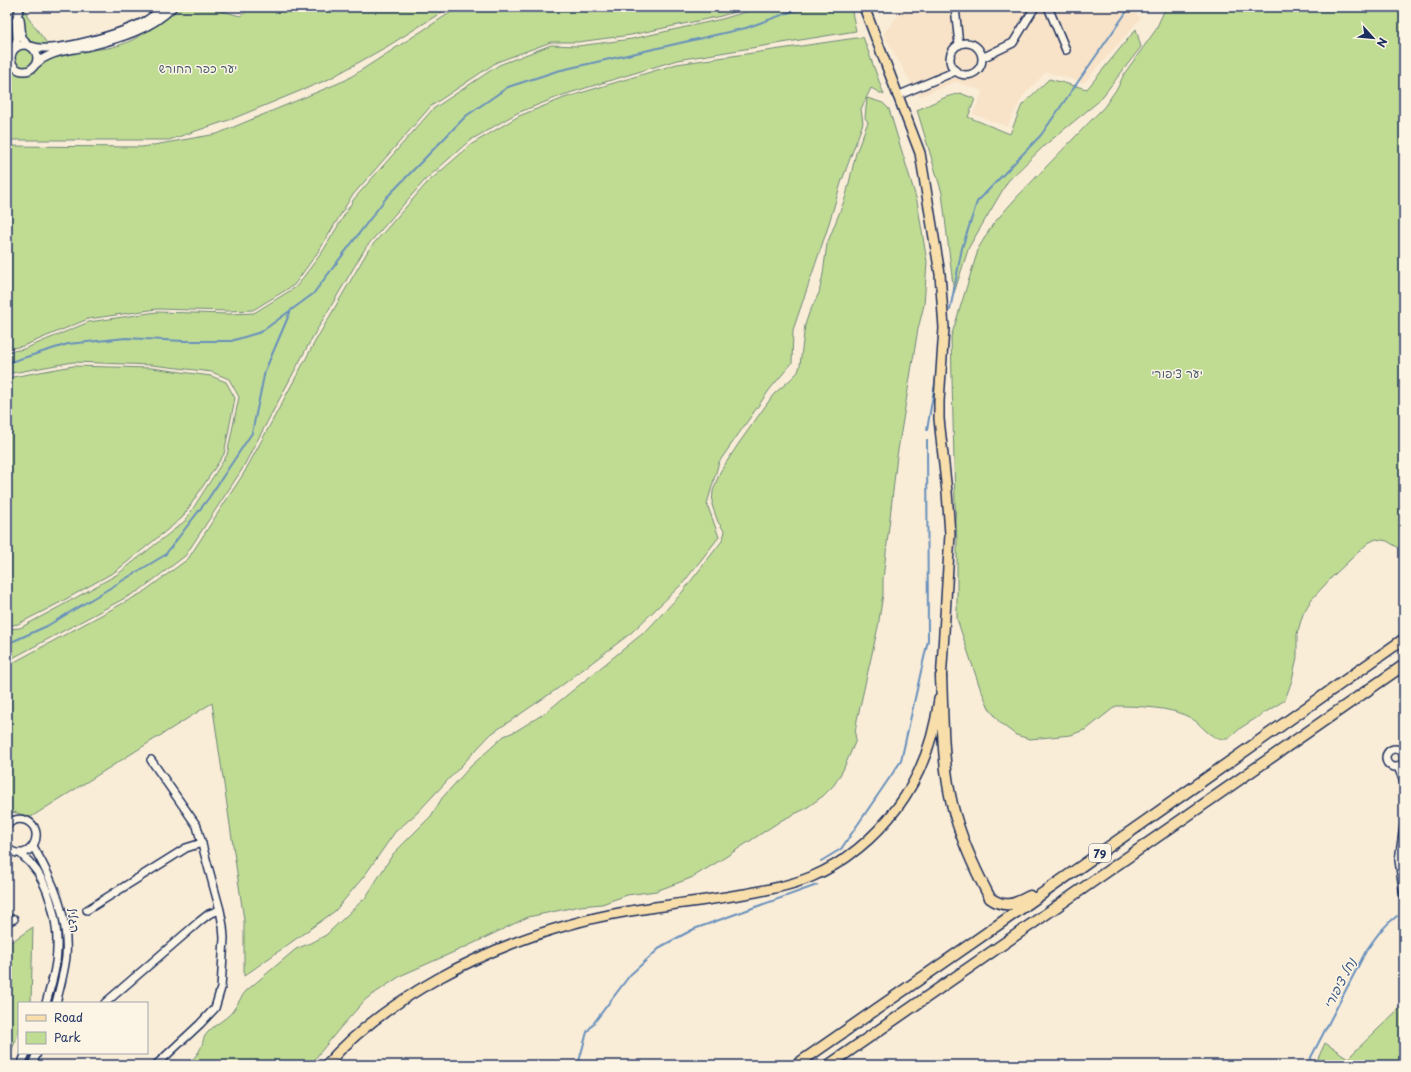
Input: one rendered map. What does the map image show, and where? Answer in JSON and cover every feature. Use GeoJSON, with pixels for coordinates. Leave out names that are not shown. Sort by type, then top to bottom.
{"type":"FeatureCollection","features":[{"type":"Feature","properties":{"kind":"highway","name":"79"},"geometry":{"type":"LineString","coordinates":[[796,1065],[1404,639]]}},
{"type":"Feature","properties":{"kind":"highway","name":"79"},"geometry":{"type":"LineString","coordinates":[[829,1065],[1404,666]]}},
{"type":"Feature","properties":{"kind":"highway"},"geometry":{"type":"LineString","coordinates":[[942,676],[943,737],[945,762],[952,804],[971,860],[990,898],[995,902],[1002,904],[1011,905],[1018,903],[1113,844]]}},
{"type":"Feature","properties":{"kind":"main road"},"geometry":{"type":"LineString","coordinates":[[326,1065],[360,1032],[410,995],[477,958],[510,944],[539,933],[592,919],[774,889],[812,876],[846,857],[879,830],[890,818],[909,791],[921,767],[928,748],[938,704],[942,676],[950,534],[939,419],[944,328],[940,274],[920,153],[864,7]]}},
{"type":"Feature","properties":{"kind":"street"},"geometry":{"type":"LineString","coordinates":[[21,7],[20,19],[22,37],[37,53],[36,65]]}},
{"type":"Feature","properties":{"kind":"street"},"geometry":{"type":"LineString","coordinates":[[19,70],[13,65],[11,55],[17,39],[16,20],[21,7]]}},
{"type":"Feature","properties":{"kind":"street"},"geometry":{"type":"LineString","coordinates":[[11,55],[19,46],[53,48],[90,40],[137,25],[164,7]]}},
{"type":"Feature","properties":{"kind":"street"},"geometry":{"type":"LineString","coordinates":[[7,71],[28,71],[48,55],[92,46],[136,31],[155,22],[173,7]]}},
{"type":"Feature","properties":{"kind":"street"},"geometry":{"type":"LineString","coordinates":[[955,7],[959,45]]}},
{"type":"Feature","properties":{"kind":"street"},"geometry":{"type":"LineString","coordinates":[[982,58],[1013,43],[1035,7]]}},
{"type":"Feature","properties":{"kind":"street"},"geometry":{"type":"LineString","coordinates":[[1048,7],[1066,50]]}},
{"type":"Feature","properties":{"kind":"street"},"geometry":{"type":"LineString","coordinates":[[969,43],[978,49],[982,58],[979,68],[971,74],[966,75],[956,71],[950,57],[952,52],[959,45],[969,43]]}},
{"type":"Feature","properties":{"kind":"street"},"geometry":{"type":"LineString","coordinates":[[897,96],[956,71]]}},
{"type":"Feature","properties":{"kind":"street"},"geometry":{"type":"LineString","coordinates":[[151,760],[195,822],[220,910],[224,938],[223,974],[219,1000],[211,1014],[156,1065]]}},
{"type":"Feature","properties":{"kind":"street"},"geometry":{"type":"LineString","coordinates":[[1398,767],[1404,782]]}},
{"type":"Feature","properties":{"kind":"street"},"geometry":{"type":"LineString","coordinates":[[7,825],[14,820],[20,819],[27,821],[32,825],[36,838],[33,846],[24,852],[11,852],[7,849]]}},
{"type":"Feature","properties":{"kind":"street"},"geometry":{"type":"LineString","coordinates":[[1404,826],[1400,860],[1404,896]]}},
{"type":"Feature","properties":{"kind":"street"},"geometry":{"type":"LineString","coordinates":[[87,910],[186,848],[202,843]]}},
{"type":"Feature","properties":{"kind":"street","name":"הגליל"},"geometry":{"type":"LineString","coordinates":[[33,846],[56,891],[61,906],[65,927],[66,956],[56,1002]]}},
{"type":"Feature","properties":{"kind":"street","name":"הגליל"},"geometry":{"type":"LineString","coordinates":[[20,853],[37,871],[48,895],[53,912],[57,948],[52,985],[46,1002]]}},
{"type":"Feature","properties":{"kind":"street"},"geometry":{"type":"LineString","coordinates":[[106,1002],[200,921],[209,914],[220,910]]}},
{"type":"Feature","properties":{"kind":"street"},"geometry":{"type":"LineString","coordinates":[[7,922],[14,919]]}},
{"type":"Feature","properties":{"kind":"street"},"geometry":{"type":"LineString","coordinates":[[21,1065],[26,1054]]}},
{"type":"Feature","properties":{"kind":"street"},"geometry":{"type":"LineString","coordinates":[[32,1065],[37,1054]]}},
{"type":"Feature","properties":{"kind":"shaded area"},"geometry":{"type":"Polygon","coordinates":[[[900,7],[1126,7],[1141,18],[1084,83],[1046,72],[1023,96],[1007,127],[973,114],[983,91],[956,82],[919,97],[883,34],[899,14],[900,7]]]}},
{"type":"Feature","properties":{"kind":"green space","name":"יער כפר החורש"},"geometry":{"type":"Polygon","coordinates":[[[7,7],[23,7],[29,19],[49,46],[88,50],[112,47],[133,40],[161,22],[178,7],[208,7],[240,16],[253,7],[450,7],[388,46],[329,79],[232,119],[169,140],[7,140],[7,7]]]}},
{"type":"Feature","properties":{"kind":"green space"},"geometry":{"type":"Polygon","coordinates":[[[459,7],[751,7],[721,16],[631,35],[578,42],[551,42],[497,62],[431,106],[351,197],[320,249],[294,285],[253,310],[229,311],[157,309],[88,319],[23,346],[7,349],[7,146],[142,147],[217,134],[346,80],[459,7]]]}},
{"type":"Feature","properties":{"kind":"green space"},"geometry":{"type":"Polygon","coordinates":[[[762,7],[851,7],[856,31],[677,60],[563,95],[517,113],[469,141],[425,180],[366,247],[312,338],[241,471],[185,556],[140,590],[7,661],[7,629],[20,628],[118,574],[185,521],[227,455],[239,397],[229,379],[212,372],[152,365],[73,362],[7,374],[7,352],[24,349],[89,322],[157,312],[229,314],[254,313],[296,287],[323,251],[354,199],[433,109],[499,65],[551,45],[578,46],[632,39],[722,19],[762,7]]]}},
{"type":"Feature","properties":{"kind":"green space","name":"יער ציפורי"},"geometry":{"type":"Polygon","coordinates":[[[1166,7],[1404,7],[1404,551],[1387,541],[1376,539],[1368,543],[1333,576],[1311,600],[1303,614],[1297,634],[1297,657],[1292,680],[1285,700],[1242,727],[1228,739],[1220,739],[1215,737],[1193,719],[1173,711],[1144,707],[1116,706],[1087,729],[1071,735],[1030,739],[1016,735],[1000,723],[989,708],[979,685],[957,619],[957,539],[951,337],[979,247],[993,224],[1104,107],[1118,87],[1124,74],[1155,31],[1166,7]]]}},
{"type":"Feature","properties":{"kind":"green space"},"geometry":{"type":"Polygon","coordinates":[[[1136,29],[1141,47],[1099,101],[1045,145],[1008,181],[969,247],[954,293],[942,193],[917,110],[946,97],[960,93],[975,99],[968,117],[1010,134],[1022,105],[1049,79],[1087,89],[1136,29]]]}},
{"type":"Feature","properties":{"kind":"green space"},"geometry":{"type":"Polygon","coordinates":[[[863,37],[884,95],[871,88],[861,109],[863,123],[841,183],[827,230],[793,330],[792,363],[770,389],[719,462],[707,504],[719,537],[683,583],[631,633],[557,689],[491,734],[417,813],[395,832],[365,875],[335,911],[244,976],[244,920],[212,703],[31,817],[13,812],[7,820],[7,666],[142,593],[188,559],[244,473],[316,340],[369,249],[427,183],[472,144],[519,116],[564,98],[677,64],[863,37]]]}},
{"type":"Feature","properties":{"kind":"green space"},"geometry":{"type":"Polygon","coordinates":[[[867,98],[883,103],[889,109],[917,201],[927,262],[924,305],[918,329],[897,456],[883,579],[883,594],[878,627],[857,720],[855,734],[856,740],[843,770],[834,785],[823,796],[805,809],[782,820],[691,878],[656,891],[627,895],[602,904],[580,906],[528,917],[402,975],[366,999],[310,1065],[184,1065],[195,1057],[199,1052],[207,1033],[231,1013],[246,991],[296,949],[326,935],[366,897],[393,854],[431,816],[442,798],[470,767],[504,736],[516,731],[545,713],[647,630],[680,595],[722,541],[725,532],[718,522],[712,505],[713,491],[720,472],[774,394],[798,372],[805,325],[819,293],[827,244],[846,196],[856,153],[868,122],[865,118],[867,98]]]}},
{"type":"Feature","properties":{"kind":"green space"},"geometry":{"type":"Polygon","coordinates":[[[73,366],[152,368],[211,376],[226,382],[235,398],[224,454],[182,518],[116,571],[18,624],[7,626],[7,378],[73,366]]]}},
{"type":"Feature","properties":{"kind":"green space"},"geometry":{"type":"Polygon","coordinates":[[[33,927],[31,1002],[18,1002],[18,1034],[7,1062],[7,945],[33,927]]]}},
{"type":"Feature","properties":{"kind":"green space"},"geometry":{"type":"Polygon","coordinates":[[[1404,1004],[1404,1065],[1315,1065],[1325,1043],[1348,1058],[1404,1004]]]}},
{"type":"Feature","properties":{"kind":"waterway"},"geometry":{"type":"LineString","coordinates":[[7,363],[68,344],[126,338],[183,341],[231,341],[261,332],[313,294],[386,198],[466,116],[508,87],[557,71],[746,28],[804,7]]}},
{"type":"Feature","properties":{"kind":"waterway"},"geometry":{"type":"LineString","coordinates":[[950,310],[962,248],[977,202],[1041,135],[1130,7]]}},
{"type":"Feature","properties":{"kind":"waterway"},"geometry":{"type":"LineString","coordinates":[[7,644],[47,626],[165,555],[208,499],[252,433],[265,371],[291,310]]}},
{"type":"Feature","properties":{"kind":"waterway"},"geometry":{"type":"LineString","coordinates":[[927,430],[937,372]]}},
{"type":"Feature","properties":{"kind":"waterway"},"geometry":{"type":"LineString","coordinates":[[821,861],[841,849],[901,761],[928,640],[927,440]]}},
{"type":"Feature","properties":{"kind":"waterway"},"geometry":{"type":"LineString","coordinates":[[578,1065],[587,1032],[630,975],[662,946],[694,929],[817,885]]}},
{"type":"Feature","properties":{"kind":"waterway","name":"נחל ציפורי"},"geometry":{"type":"LineString","coordinates":[[1307,1065],[1366,951],[1383,928],[1397,916]]}}]}
